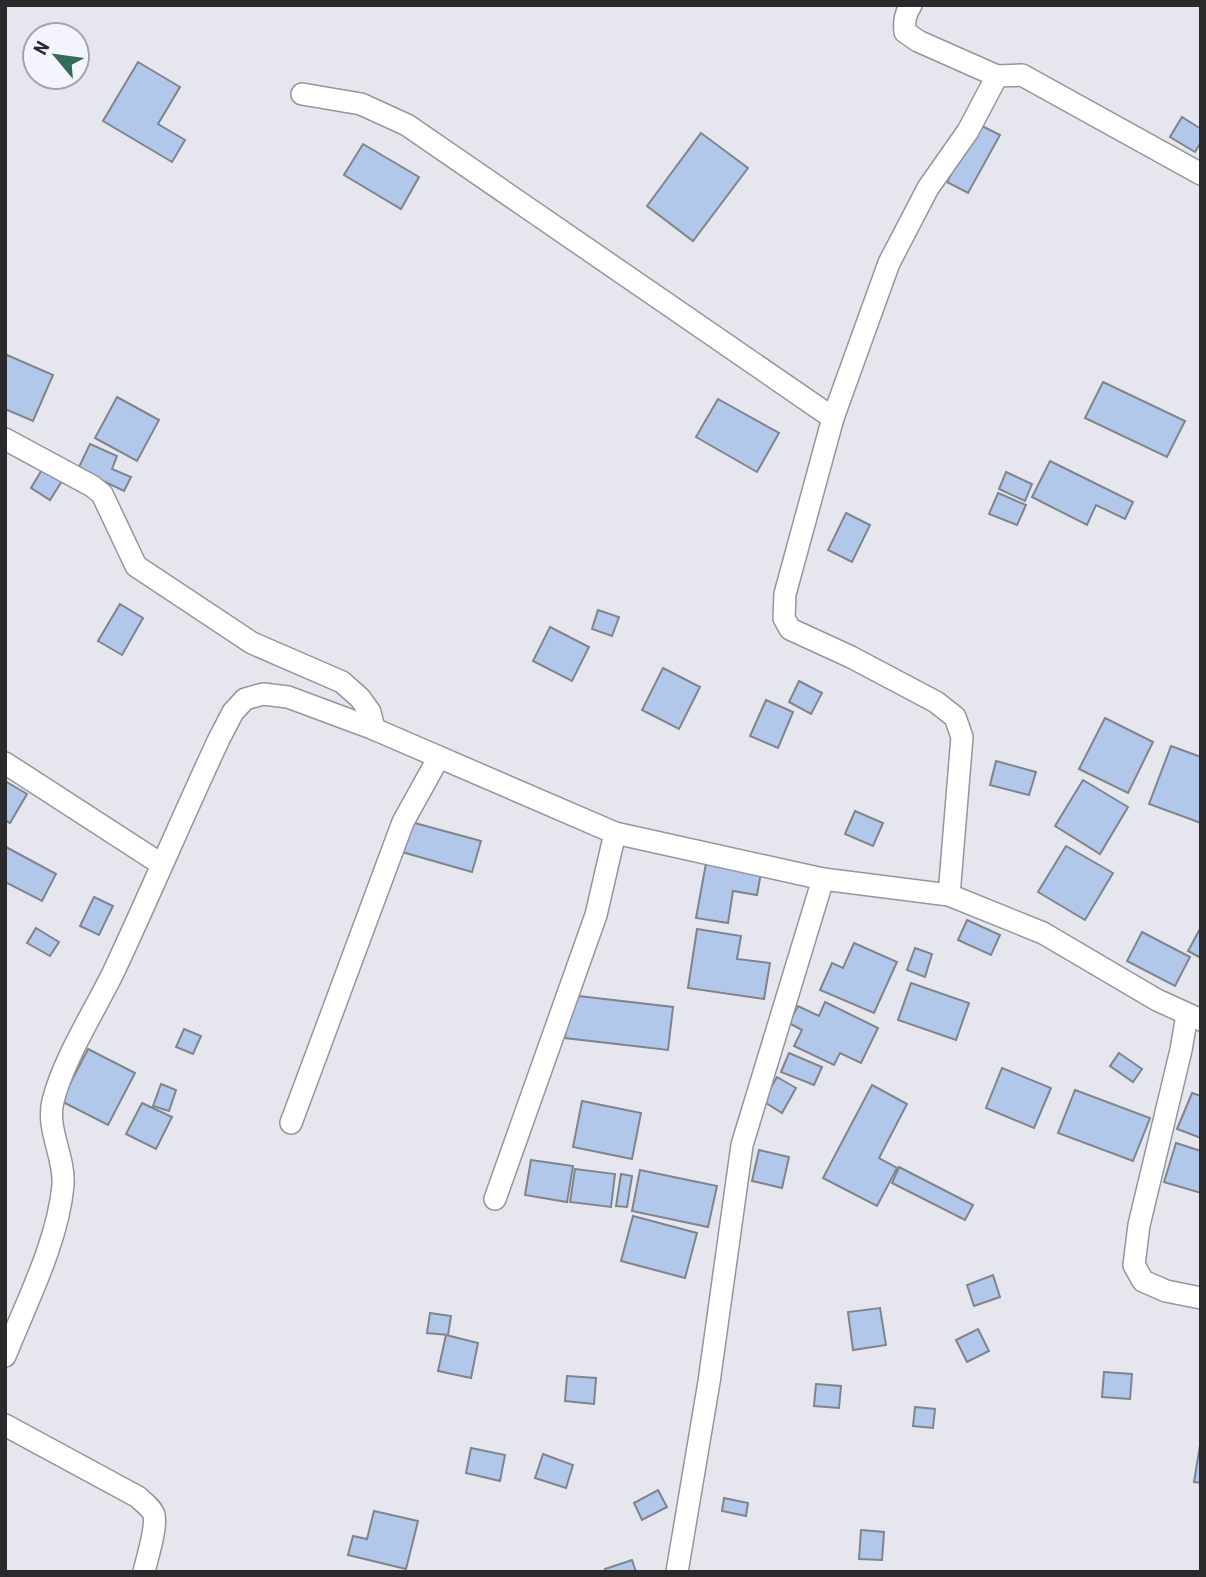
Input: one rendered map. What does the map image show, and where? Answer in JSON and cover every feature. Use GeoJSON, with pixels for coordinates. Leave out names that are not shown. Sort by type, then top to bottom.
{"type":"FeatureCollection","features":[{"type":"Feature","properties":{"kind":"street"},"geometry":{"type":"LineString","coordinates":[[911,5],[906,13],[905,32],[918,41],[997,76],[1022,75],[1201,174]]}},
{"type":"Feature","properties":{"kind":"street"},"geometry":{"type":"LineString","coordinates":[[949,895],[962,737],[955,716],[936,702],[851,657],[790,629],[784,618],[785,594],[833,418],[889,263],[929,188],[968,131],[997,76]]}},
{"type":"Feature","properties":{"kind":"street"},"geometry":{"type":"LineString","coordinates":[[302,94],[361,104],[407,125],[833,418]]}},
{"type":"Feature","properties":{"kind":"street"},"geometry":{"type":"LineString","coordinates":[[5,439],[103,494],[136,566],[252,642],[342,682],[360,698],[370,712],[374,729]]}},
{"type":"Feature","properties":{"kind":"street"},"geometry":{"type":"LineString","coordinates":[[5,1356],[50,1243],[61,1201],[63,1164],[52,1121],[52,1102],[219,738],[233,712],[246,699],[263,694],[288,697],[374,729],[615,833],[823,879],[949,895],[1043,933],[1157,1000],[1194,1018],[1181,1050],[1139,1225],[1134,1265],[1143,1281],[1166,1292],[1201,1298]]}},
{"type":"Feature","properties":{"kind":"street"},"geometry":{"type":"LineString","coordinates":[[291,1123],[403,822],[439,757]]}},
{"type":"Feature","properties":{"kind":"street"},"geometry":{"type":"LineString","coordinates":[[5,763],[161,863]]}},
{"type":"Feature","properties":{"kind":"street"},"geometry":{"type":"LineString","coordinates":[[495,1199],[596,915],[615,833]]}},
{"type":"Feature","properties":{"kind":"street"},"geometry":{"type":"LineString","coordinates":[[677,1572],[709,1382],[742,1145],[823,879]]}},
{"type":"Feature","properties":{"kind":"street"},"geometry":{"type":"LineString","coordinates":[[5,1425],[138,1497],[149,1507],[153,1514],[154,1527],[144,1572]]}},
{"type":"Feature","properties":{"kind":"building"},"geometry":{"type":"Polygon","coordinates":[[[138,62],[180,87],[158,124],[185,140],[172,162],[103,121],[138,62]]]}},
{"type":"Feature","properties":{"kind":"building"},"geometry":{"type":"Polygon","coordinates":[[[1182,117],[1201,129],[1201,142],[1195,152],[1170,137],[1182,117]]]}},
{"type":"Feature","properties":{"kind":"building"},"geometry":{"type":"Polygon","coordinates":[[[978,124],[1000,135],[968,193],[947,182],[978,124]]]}},
{"type":"Feature","properties":{"kind":"building"},"geometry":{"type":"Polygon","coordinates":[[[701,133],[748,168],[693,241],[647,206],[701,133]]]}},
{"type":"Feature","properties":{"kind":"building"},"geometry":{"type":"Polygon","coordinates":[[[363,144],[419,177],[401,209],[344,175],[363,144]]]}},
{"type":"Feature","properties":{"kind":"building"},"geometry":{"type":"Polygon","coordinates":[[[7,355],[53,375],[33,421],[5,409],[7,355]]]}},
{"type":"Feature","properties":{"kind":"building"},"geometry":{"type":"Polygon","coordinates":[[[1103,382],[1185,421],[1167,457],[1085,418],[1103,382]]]}},
{"type":"Feature","properties":{"kind":"building"},"geometry":{"type":"Polygon","coordinates":[[[117,397],[159,420],[137,461],[95,438],[117,397]]]}},
{"type":"Feature","properties":{"kind":"building"},"geometry":{"type":"Polygon","coordinates":[[[718,399],[779,433],[757,472],[696,437],[718,399]]]}},
{"type":"Feature","properties":{"kind":"building"},"geometry":{"type":"Polygon","coordinates":[[[90,444],[117,456],[112,469],[131,477],[124,491],[78,469],[90,444]]]}},
{"type":"Feature","properties":{"kind":"building"},"geometry":{"type":"Polygon","coordinates":[[[1050,461],[1133,502],[1125,519],[1096,505],[1087,525],[1032,497],[1050,461]]]}},
{"type":"Feature","properties":{"kind":"building"},"geometry":{"type":"Polygon","coordinates":[[[43,468],[62,481],[50,500],[31,488],[43,468]]]}},
{"type":"Feature","properties":{"kind":"building"},"geometry":{"type":"Polygon","coordinates":[[[1006,472],[1032,484],[1025,501],[999,489],[1006,472]]]}},
{"type":"Feature","properties":{"kind":"building"},"geometry":{"type":"Polygon","coordinates":[[[998,493],[1026,505],[1017,525],[989,514],[998,493]]]}},
{"type":"Feature","properties":{"kind":"building"},"geometry":{"type":"Polygon","coordinates":[[[846,513],[870,525],[852,562],[828,550],[846,513]]]}},
{"type":"Feature","properties":{"kind":"building"},"geometry":{"type":"Polygon","coordinates":[[[120,604],[143,618],[122,655],[98,641],[120,604]]]}},
{"type":"Feature","properties":{"kind":"building"},"geometry":{"type":"Polygon","coordinates":[[[598,610],[619,617],[612,636],[592,629],[598,610]]]}},
{"type":"Feature","properties":{"kind":"building"},"geometry":{"type":"Polygon","coordinates":[[[550,627],[589,647],[572,681],[533,661],[550,627]]]}},
{"type":"Feature","properties":{"kind":"building"},"geometry":{"type":"Polygon","coordinates":[[[663,668],[700,687],[679,729],[642,710],[663,668]]]}},
{"type":"Feature","properties":{"kind":"building"},"geometry":{"type":"Polygon","coordinates":[[[799,681],[822,693],[811,714],[789,702],[799,681]]]}},
{"type":"Feature","properties":{"kind":"building"},"geometry":{"type":"Polygon","coordinates":[[[766,700],[793,712],[778,748],[750,736],[766,700]]]}},
{"type":"Feature","properties":{"kind":"building"},"geometry":{"type":"Polygon","coordinates":[[[1105,718],[1153,742],[1128,793],[1079,769],[1105,718]]]}},
{"type":"Feature","properties":{"kind":"building"},"geometry":{"type":"Polygon","coordinates":[[[1171,746],[1201,757],[1201,823],[1149,804],[1171,746]]]}},
{"type":"Feature","properties":{"kind":"building"},"geometry":{"type":"Polygon","coordinates":[[[996,761],[1036,772],[1029,795],[990,785],[996,761]]]}},
{"type":"Feature","properties":{"kind":"building"},"geometry":{"type":"Polygon","coordinates":[[[1083,780],[1128,807],[1100,854],[1055,826],[1083,780]]]}},
{"type":"Feature","properties":{"kind":"building"},"geometry":{"type":"Polygon","coordinates":[[[5,781],[27,794],[10,823],[5,820],[5,781]]]}},
{"type":"Feature","properties":{"kind":"building"},"geometry":{"type":"Polygon","coordinates":[[[855,811],[883,823],[873,846],[845,834],[855,811]]]}},
{"type":"Feature","properties":{"kind":"building"},"geometry":{"type":"Polygon","coordinates":[[[411,822],[481,841],[472,872],[402,852],[411,822]]]}},
{"type":"Feature","properties":{"kind":"building"},"geometry":{"type":"Polygon","coordinates":[[[1066,846],[1113,873],[1085,920],[1038,892],[1066,846]]]}},
{"type":"Feature","properties":{"kind":"building"},"geometry":{"type":"Polygon","coordinates":[[[6,847],[56,874],[42,901],[5,882],[6,847]]]}},
{"type":"Feature","properties":{"kind":"building"},"geometry":{"type":"Polygon","coordinates":[[[707,858],[762,867],[757,895],[733,891],[728,923],[696,918],[707,858]]]}},
{"type":"Feature","properties":{"kind":"building"},"geometry":{"type":"Polygon","coordinates":[[[94,897],[113,906],[99,935],[80,926],[94,897]]]}},
{"type":"Feature","properties":{"kind":"building"},"geometry":{"type":"Polygon","coordinates":[[[967,920],[1000,935],[991,955],[958,940],[967,920]]]}},
{"type":"Feature","properties":{"kind":"building"},"geometry":{"type":"Polygon","coordinates":[[[1201,927],[1201,958],[1188,951],[1201,927]]]}},
{"type":"Feature","properties":{"kind":"building"},"geometry":{"type":"Polygon","coordinates":[[[36,928],[59,942],[50,956],[27,943],[36,928]]]}},
{"type":"Feature","properties":{"kind":"building"},"geometry":{"type":"Polygon","coordinates":[[[697,929],[741,936],[737,959],[770,963],[764,999],[688,988],[697,929]]]}},
{"type":"Feature","properties":{"kind":"building"},"geometry":{"type":"Polygon","coordinates":[[[1142,932],[1190,957],[1175,986],[1127,961],[1142,932]]]}},
{"type":"Feature","properties":{"kind":"building"},"geometry":{"type":"Polygon","coordinates":[[[854,943],[897,962],[874,1013],[820,990],[832,963],[843,968],[854,943]]]}},
{"type":"Feature","properties":{"kind":"building"},"geometry":{"type":"Polygon","coordinates":[[[915,948],[932,954],[925,977],[907,970],[915,948]]]}},
{"type":"Feature","properties":{"kind":"building"},"geometry":{"type":"Polygon","coordinates":[[[911,983],[969,1003],[956,1040],[898,1020],[911,983]]]}},
{"type":"Feature","properties":{"kind":"building"},"geometry":{"type":"Polygon","coordinates":[[[570,995],[673,1007],[668,1050],[565,1038],[570,995]]]}},
{"type":"Feature","properties":{"kind":"building"},"geometry":{"type":"Polygon","coordinates":[[[825,1002],[878,1028],[861,1063],[840,1053],[834,1065],[794,1046],[802,1030],[789,1023],[798,1006],[819,1016],[825,1002]]]}},
{"type":"Feature","properties":{"kind":"building"},"geometry":{"type":"Polygon","coordinates":[[[184,1029],[201,1036],[193,1054],[176,1047],[184,1029]]]}},
{"type":"Feature","properties":{"kind":"building"},"geometry":{"type":"Polygon","coordinates":[[[88,1049],[135,1073],[108,1125],[61,1101],[88,1049]]]}},
{"type":"Feature","properties":{"kind":"building"},"geometry":{"type":"Polygon","coordinates":[[[789,1053],[822,1067],[814,1085],[781,1072],[789,1053]]]}},
{"type":"Feature","properties":{"kind":"building"},"geometry":{"type":"Polygon","coordinates":[[[1119,1053],[1142,1069],[1133,1082],[1110,1066],[1119,1053]]]}},
{"type":"Feature","properties":{"kind":"building"},"geometry":{"type":"Polygon","coordinates":[[[1002,1068],[1051,1088],[1034,1128],[986,1108],[1002,1068]]]}},
{"type":"Feature","properties":{"kind":"building"},"geometry":{"type":"Polygon","coordinates":[[[777,1077],[796,1088],[782,1113],[763,1101],[777,1077]]]}},
{"type":"Feature","properties":{"kind":"building"},"geometry":{"type":"Polygon","coordinates":[[[161,1084],[176,1090],[169,1111],[153,1106],[161,1084]]]}},
{"type":"Feature","properties":{"kind":"building"},"geometry":{"type":"Polygon","coordinates":[[[872,1085],[907,1104],[879,1158],[897,1168],[877,1206],[823,1178],[872,1085]]]}},
{"type":"Feature","properties":{"kind":"building"},"geometry":{"type":"Polygon","coordinates":[[[1075,1090],[1150,1118],[1133,1161],[1058,1133],[1075,1090]]]}},
{"type":"Feature","properties":{"kind":"building"},"geometry":{"type":"Polygon","coordinates":[[[1192,1093],[1201,1096],[1201,1138],[1177,1129],[1192,1093]]]}},
{"type":"Feature","properties":{"kind":"building"},"geometry":{"type":"Polygon","coordinates":[[[582,1101],[641,1113],[632,1159],[573,1147],[582,1101]]]}},
{"type":"Feature","properties":{"kind":"building"},"geometry":{"type":"Polygon","coordinates":[[[142,1103],[172,1117],[156,1149],[126,1134],[142,1103]]]}},
{"type":"Feature","properties":{"kind":"building"},"geometry":{"type":"Polygon","coordinates":[[[1176,1143],[1201,1151],[1201,1193],[1164,1182],[1176,1143]]]}},
{"type":"Feature","properties":{"kind":"building"},"geometry":{"type":"Polygon","coordinates":[[[759,1150],[789,1157],[782,1188],[752,1181],[759,1150]]]}},
{"type":"Feature","properties":{"kind":"building"},"geometry":{"type":"Polygon","coordinates":[[[531,1160],[573,1166],[567,1202],[525,1195],[531,1160]]]}},
{"type":"Feature","properties":{"kind":"building"},"geometry":{"type":"Polygon","coordinates":[[[899,1167],[973,1205],[965,1220],[892,1183],[899,1167]]]}},
{"type":"Feature","properties":{"kind":"building"},"geometry":{"type":"Polygon","coordinates":[[[575,1169],[615,1174],[611,1207],[570,1202],[575,1169]]]}},
{"type":"Feature","properties":{"kind":"building"},"geometry":{"type":"Polygon","coordinates":[[[640,1170],[717,1186],[708,1227],[632,1211],[640,1170]]]}},
{"type":"Feature","properties":{"kind":"building"},"geometry":{"type":"Polygon","coordinates":[[[621,1174],[632,1176],[627,1207],[616,1206],[621,1174]]]}},
{"type":"Feature","properties":{"kind":"building"},"geometry":{"type":"Polygon","coordinates":[[[633,1216],[697,1233],[685,1278],[621,1261],[633,1216]]]}},
{"type":"Feature","properties":{"kind":"building"},"geometry":{"type":"Polygon","coordinates":[[[993,1275],[1000,1297],[974,1306],[967,1285],[993,1275]]]}},
{"type":"Feature","properties":{"kind":"building"},"geometry":{"type":"Polygon","coordinates":[[[880,1308],[886,1345],[853,1350],[848,1312],[880,1308]]]}},
{"type":"Feature","properties":{"kind":"building"},"geometry":{"type":"Polygon","coordinates":[[[430,1313],[451,1316],[448,1335],[427,1333],[430,1313]]]}},
{"type":"Feature","properties":{"kind":"building"},"geometry":{"type":"Polygon","coordinates":[[[978,1329],[989,1351],[967,1362],[956,1340],[978,1329]]]}},
{"type":"Feature","properties":{"kind":"building"},"geometry":{"type":"Polygon","coordinates":[[[446,1335],[478,1343],[471,1378],[438,1371],[446,1335]]]}},
{"type":"Feature","properties":{"kind":"building"},"geometry":{"type":"Polygon","coordinates":[[[1104,1372],[1132,1374],[1130,1399],[1102,1397],[1104,1372]]]}},
{"type":"Feature","properties":{"kind":"building"},"geometry":{"type":"Polygon","coordinates":[[[567,1376],[596,1378],[594,1404],[565,1401],[567,1376]]]}},
{"type":"Feature","properties":{"kind":"building"},"geometry":{"type":"Polygon","coordinates":[[[816,1384],[841,1386],[839,1408],[814,1406],[816,1384]]]}},
{"type":"Feature","properties":{"kind":"building"},"geometry":{"type":"Polygon","coordinates":[[[915,1407],[935,1409],[933,1428],[913,1426],[915,1407]]]}},
{"type":"Feature","properties":{"kind":"building"},"geometry":{"type":"Polygon","coordinates":[[[1201,1446],[1201,1483],[1194,1482],[1201,1446]]]}},
{"type":"Feature","properties":{"kind":"building"},"geometry":{"type":"Polygon","coordinates":[[[471,1448],[505,1455],[500,1481],[466,1473],[471,1448]]]}},
{"type":"Feature","properties":{"kind":"building"},"geometry":{"type":"Polygon","coordinates":[[[543,1454],[573,1465],[566,1488],[535,1478],[543,1454]]]}},
{"type":"Feature","properties":{"kind":"building"},"geometry":{"type":"Polygon","coordinates":[[[658,1490],[667,1507],[642,1520],[634,1503],[658,1490]]]}},
{"type":"Feature","properties":{"kind":"building"},"geometry":{"type":"Polygon","coordinates":[[[724,1498],[748,1503],[746,1516],[722,1511],[724,1498]]]}},
{"type":"Feature","properties":{"kind":"building"},"geometry":{"type":"Polygon","coordinates":[[[374,1511],[418,1521],[406,1569],[348,1555],[353,1536],[367,1539],[374,1511]]]}},
{"type":"Feature","properties":{"kind":"building"},"geometry":{"type":"Polygon","coordinates":[[[861,1530],[884,1532],[882,1560],[859,1559],[861,1530]]]}},
{"type":"Feature","properties":{"kind":"building"},"geometry":{"type":"Polygon","coordinates":[[[632,1560],[636,1572],[605,1572],[605,1569],[632,1560]]]}}]}
